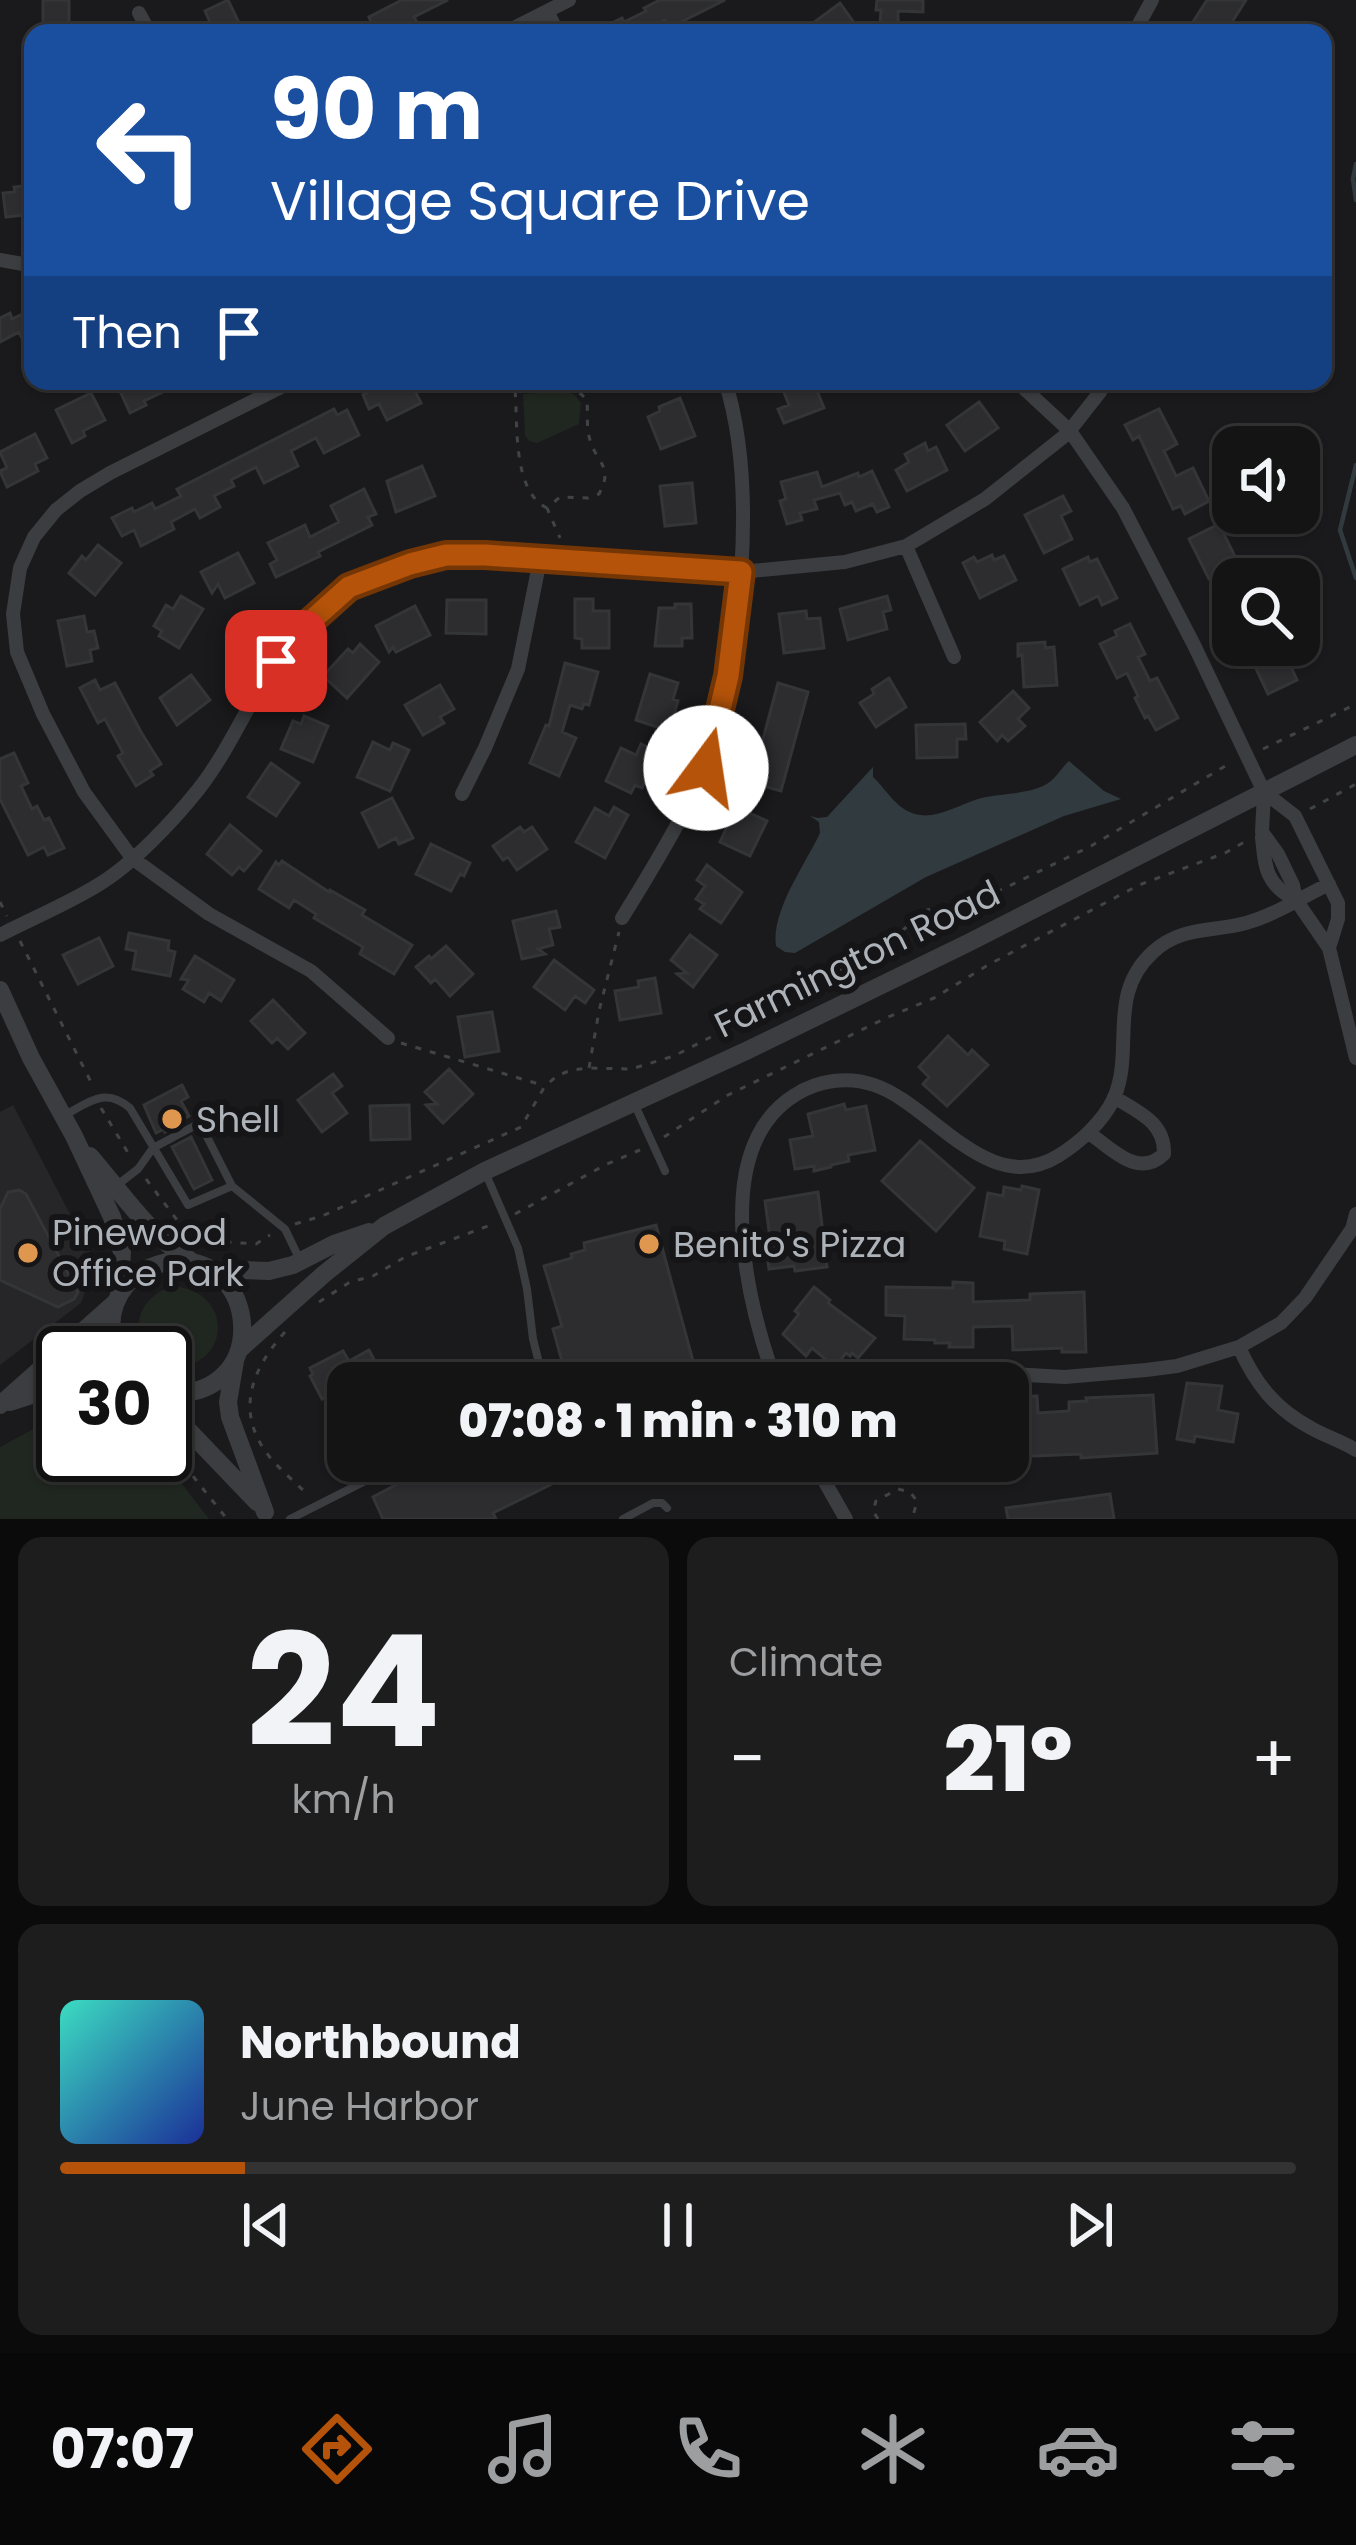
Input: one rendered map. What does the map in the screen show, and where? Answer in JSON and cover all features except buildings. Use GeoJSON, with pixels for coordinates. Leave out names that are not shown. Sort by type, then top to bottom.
{"type":"FeatureCollection","features":[{"type":"Feature","properties":{"kind":"street"},"geometry":{"type":"LineString","coordinates":[[522,24],[569,0]]}},
{"type":"Feature","properties":{"kind":"street"},"geometry":{"type":"LineString","coordinates":[[547,11],[554,24]]}},
{"type":"Feature","properties":{"kind":"street"},"geometry":{"type":"LineString","coordinates":[[139,13],[145,24]]}},
{"type":"Feature","properties":{"kind":"street"},"geometry":{"type":"LineString","coordinates":[[275,390],[110,473],[56,510],[34,537],[20,568],[13,614],[17,652],[43,714],[85,792],[132,858],[209,914],[311,971],[388,1038]]}},
{"type":"Feature","properties":{"kind":"street"},"geometry":{"type":"LineString","coordinates":[[622,918],[664,851],[706,768],[728,676],[741,572],[743,480],[727,390]]}},
{"type":"Feature","properties":{"kind":"street"},"geometry":{"type":"LineString","coordinates":[[1026,390],[1070,430],[1123,508],[1264,792],[1295,816],[1338,903],[1329,948]]}},
{"type":"Feature","properties":{"kind":"street"},"geometry":{"type":"LineString","coordinates":[[7,932],[102,883],[132,858],[200,788],[276,661],[301,630],[349,587],[446,555],[741,572],[845,562],[906,546],[985,499],[1070,430],[1101,390]]}},
{"type":"Feature","properties":{"kind":"street"},"geometry":{"type":"LineString","coordinates":[[906,546],[954,657]]}},
{"type":"Feature","properties":{"kind":"street"},"geometry":{"type":"LineString","coordinates":[[462,794],[518,669],[540,560]]}},
{"type":"Feature","properties":{"kind":"street","name":"Farmington Road"},"geometry":{"type":"LineString","coordinates":[[117,1299],[129,1281],[160,1263],[269,1271],[385,1226],[485,1171],[947,952],[1356,745]]}},
{"type":"Feature","properties":{"kind":"street"},"geometry":{"type":"LineString","coordinates":[[1264,792],[1264,863],[1278,891],[1296,900],[1329,948],[1356,1058]]}},
{"type":"Feature","properties":{"kind":"street"},"geometry":{"type":"LineString","coordinates":[[770,1362],[751,1290],[742,1204],[744,1176],[760,1132],[784,1102],[825,1082],[872,1084],[990,1161],[1013,1166],[1051,1160],[1089,1132],[1114,1097],[1129,988],[1153,951],[1186,932],[1244,923],[1329,884]]}},
{"type":"Feature","properties":{"kind":"street"},"geometry":{"type":"LineString","coordinates":[[0,990],[118,1235],[122,1252],[111,1326]]}},
{"type":"Feature","properties":{"kind":"street"},"geometry":{"type":"LineString","coordinates":[[1089,1132],[1142,1166],[1165,1154],[1160,1128],[1114,1097]]}},
{"type":"Feature","properties":{"kind":"street"},"geometry":{"type":"LineString","coordinates":[[74,1136],[169,1245],[235,1295],[243,1315],[230,1417],[268,1515]]}},
{"type":"Feature","properties":{"kind":"street"},"geometry":{"type":"LineString","coordinates":[[1029,1375],[1065,1377],[1177,1366],[1239,1347],[1281,1323],[1306,1298],[1355,1224]]}},
{"type":"Feature","properties":{"kind":"street","name":"Farmington Road"},"geometry":{"type":"LineString","coordinates":[[192,1391],[225,1375],[238,1355],[324,1274],[385,1226]]}},
{"type":"Feature","properties":{"kind":"street"},"geometry":{"type":"LineString","coordinates":[[0,1405],[117,1299]]}},
{"type":"Feature","properties":{"kind":"street"},"geometry":{"type":"LineString","coordinates":[[1239,1347],[1273,1402],[1313,1430],[1356,1450]]}},
{"type":"Feature","properties":{"kind":"street"},"geometry":{"type":"LineString","coordinates":[[0,1405],[36,1394]]}},
{"type":"Feature","properties":{"kind":"street"},"geometry":{"type":"LineString","coordinates":[[192,1435],[268,1515]]}},
{"type":"Feature","properties":{"kind":"street"},"geometry":{"type":"LineString","coordinates":[[825,1482],[846,1519]]}},
{"type":"Feature","properties":{"kind":"lane"},"geometry":{"type":"LineString","coordinates":[[63,1116],[107,1095],[119,1098],[130,1108],[188,1205],[232,1186]]}},
{"type":"Feature","properties":{"kind":"lane"},"geometry":{"type":"LineString","coordinates":[[634,1102],[665,1171]]}},
{"type":"Feature","properties":{"kind":"lane"},"geometry":{"type":"LineString","coordinates":[[116,1186],[153,1148],[200,1124],[232,1186],[285,1229],[300,1261]]}},
{"type":"Feature","properties":{"kind":"lane"},"geometry":{"type":"LineString","coordinates":[[485,1171],[518,1248],[539,1362]]}},
{"type":"Feature","properties":{"kind":"lane"},"geometry":{"type":"LineString","coordinates":[[290,1519],[362,1482]]}},
{"type":"Feature","properties":{"kind":"lane"},"geometry":{"type":"LineString","coordinates":[[623,1519],[653,1503],[667,1508]]}},
{"type":"Feature","properties":{"kind":"path"},"geometry":{"type":"LineString","coordinates":[[515,390],[523,481],[535,502],[547,508],[560,538]]}},
{"type":"Feature","properties":{"kind":"path"},"geometry":{"type":"LineString","coordinates":[[547,508],[560,497],[599,494],[605,481],[605,469],[588,435],[587,405],[575,390]]}},
{"type":"Feature","properties":{"kind":"path"},"geometry":{"type":"LineString","coordinates":[[0,902],[7,932],[102,1111],[138,1168],[180,1223],[226,1242],[256,1244],[521,1127],[545,1086],[571,1070],[631,1069],[674,1056],[879,950],[927,910],[963,905],[1003,889],[1091,846],[1247,756],[1356,704]]}},
{"type":"Feature","properties":{"kind":"path"},"geometry":{"type":"LineString","coordinates":[[1295,816],[1356,784]]}},
{"type":"Feature","properties":{"kind":"path"},"geometry":{"type":"LineString","coordinates":[[306,1312],[350,1282],[506,1220],[607,1164],[652,1145],[728,1095],[934,998],[1139,885],[1225,853],[1262,832]]}},
{"type":"Feature","properties":{"kind":"path"},"geometry":{"type":"LineString","coordinates":[[589,1068],[622,918]]}},
{"type":"Feature","properties":{"kind":"path"},"geometry":{"type":"LineString","coordinates":[[388,1038],[545,1086]]}},
{"type":"Feature","properties":{"kind":"path"},"geometry":{"type":"LineString","coordinates":[[173,1228],[180,1223]]}},
{"type":"Feature","properties":{"kind":"path"},"geometry":{"type":"LineString","coordinates":[[291,1326],[257,1372],[248,1402],[255,1429],[271,1459],[313,1506]]}},
{"type":"Feature","properties":{"kind":"path"},"geometry":{"type":"LineString","coordinates":[[192,1476],[227,1519]]}},
{"type":"Feature","properties":{"kind":"path"},"geometry":{"type":"LineString","coordinates":[[878,1519],[873,1510],[876,1501],[898,1489],[910,1492],[917,1501],[908,1519]]}},
{"type":"Feature","properties":{"kind":"shaded area"},"geometry":{"type":"Polygon","coordinates":[[[523,394],[574,394],[581,403],[579,424],[537,443],[529,441],[523,394]]]}},
{"type":"Feature","properties":{"kind":"shaded area"},"geometry":{"type":"Polygon","coordinates":[[[1069,761],[1121,799],[1064,816],[926,877],[795,953],[776,946],[784,903],[820,833],[819,822],[810,816],[827,817],[873,767],[873,777],[897,803],[923,815],[1035,789],[1051,781],[1069,761]]]}},
{"type":"Feature","properties":{"kind":"shaded area"},"geometry":{"type":"Polygon","coordinates":[[[13,1105],[95,1262],[81,1303],[51,1326],[36,1326],[36,1337],[0,1365],[0,1112],[13,1105]]]}},
{"type":"Feature","properties":{"kind":"shaded area"},"geometry":{"type":"Polygon","coordinates":[[[172,1286],[194,1291],[208,1302],[218,1332],[213,1347],[202,1358],[192,1362],[192,1326],[139,1326],[146,1304],[172,1286]]]}},
{"type":"Feature","properties":{"kind":"shaded area"},"geometry":{"type":"Polygon","coordinates":[[[36,1428],[36,1482],[181,1482],[209,1519],[0,1519],[0,1447],[36,1428]]]}},
{"type":"Feature","properties":{"kind":"waterway"},"geometry":{"type":"LineString","coordinates":[[1356,164],[1356,200]]}},
{"type":"Feature","properties":{"kind":"waterway"},"geometry":{"type":"LineString","coordinates":[[1356,465],[1340,530],[1356,578]]}},
{"type":"Feature","properties":{"kind":"place","name":"Shell"},"geometry":{"type":"Point","coordinates":[172,1119]}},
{"type":"Feature","properties":{"kind":"place","name":"Benito's Pizza"},"geometry":{"type":"Point","coordinates":[649,1244]}},
{"type":"Feature","properties":{"kind":"place","name":"Pinewood Office Park"},"geometry":{"type":"Point","coordinates":[28,1253]}},
{"type":"Feature","properties":{"kind":"route"},"geometry":{"type":"LineString","coordinates":[[276,661],[301,630],[349,587],[446,555],[741,572],[728,676],[706,768]]}}]}
